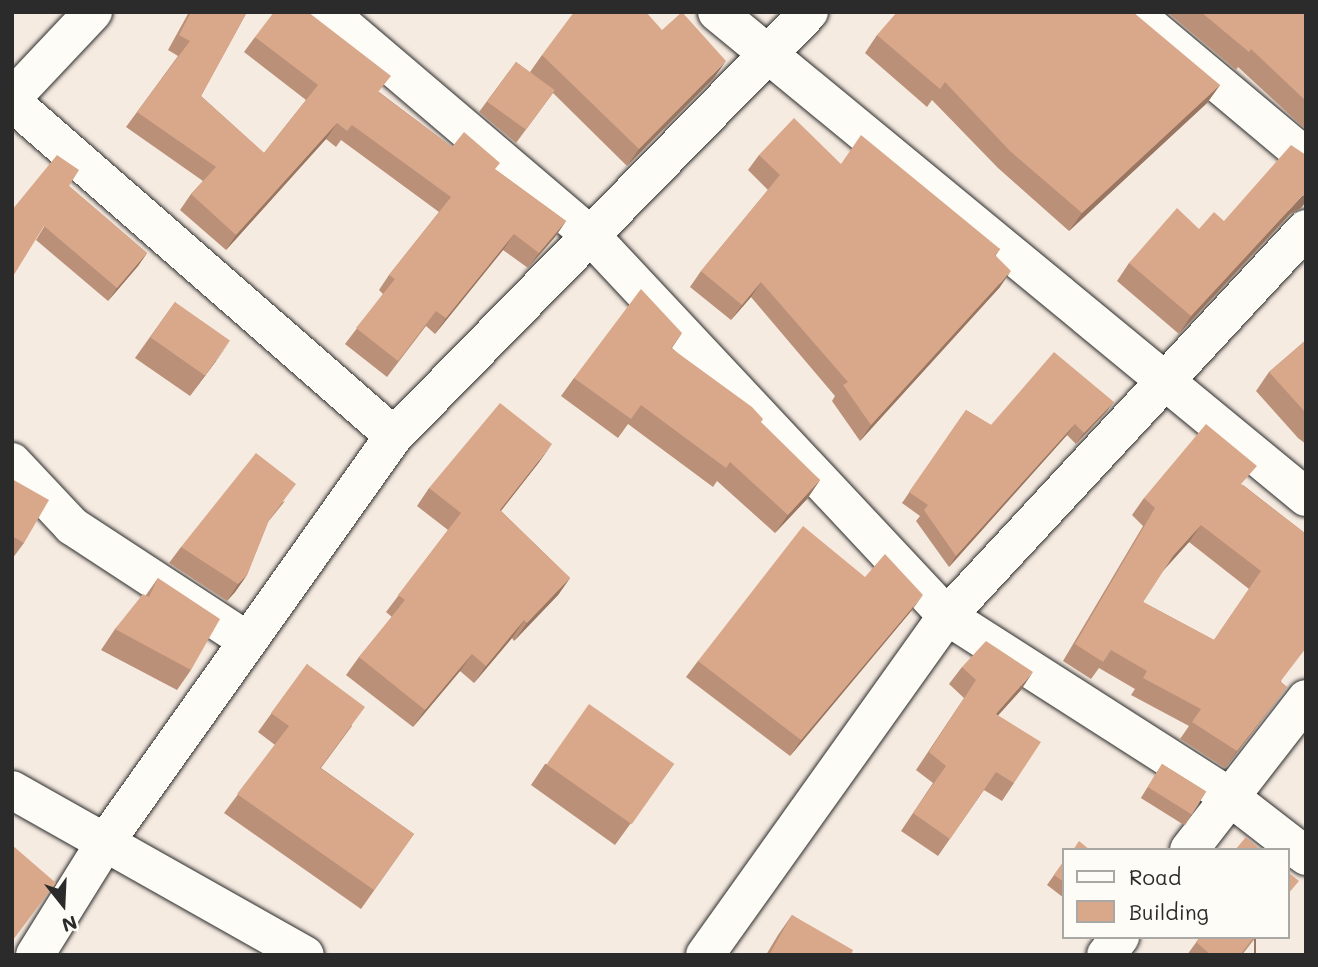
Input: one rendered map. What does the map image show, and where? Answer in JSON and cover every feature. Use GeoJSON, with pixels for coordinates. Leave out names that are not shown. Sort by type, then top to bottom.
{"type":"FeatureCollection","features":[{"type":"Feature","properties":{"kind":"street"},"geometry":{"type":"LineString","coordinates":[[93,12],[12,100],[394,436]]}},
{"type":"Feature","properties":{"kind":"street"},"geometry":{"type":"LineString","coordinates":[[328,12],[591,236],[947,616],[1230,797],[1306,856]]}},
{"type":"Feature","properties":{"kind":"street"},"geometry":{"type":"LineString","coordinates":[[718,12],[1306,497]]}},
{"type":"Feature","properties":{"kind":"street"},"geometry":{"type":"LineString","coordinates":[[35,955],[106,841],[394,436],[769,56],[809,12]]}},
{"type":"Feature","properties":{"kind":"street"},"geometry":{"type":"LineString","coordinates":[[1133,12],[1306,157]]}},
{"type":"Feature","properties":{"kind":"street"},"geometry":{"type":"LineString","coordinates":[[705,955],[947,616],[1306,229]]}},
{"type":"Feature","properties":{"kind":"street"},"geometry":{"type":"LineString","coordinates":[[12,462],[72,526],[247,640]]}},
{"type":"Feature","properties":{"kind":"street"},"geometry":{"type":"LineString","coordinates":[[1191,848],[1306,699]]}},
{"type":"Feature","properties":{"kind":"street"},"geometry":{"type":"LineString","coordinates":[[12,790],[305,955]]}},
{"type":"Feature","properties":{"kind":"street"},"geometry":{"type":"LineString","coordinates":[[1106,955],[1118,939]]}},
{"type":"Feature","properties":{"kind":"building"},"geometry":{"type":"Polygon","coordinates":[[[191,12],[247,12],[201,96],[264,153],[318,85],[255,37],[274,12],[308,12],[391,76],[378,92],[452,147],[464,132],[500,163],[495,169],[566,221],[539,253],[514,234],[446,318],[436,311],[398,361],[356,328],[395,279],[389,275],[451,197],[352,125],[347,131],[337,123],[236,235],[191,194],[216,167],[137,112],[190,41],[179,35],[191,12]]]}},
{"type":"Feature","properties":{"kind":"building"},"geometry":{"type":"Polygon","coordinates":[[[574,12],[646,12],[662,30],[682,12],[726,61],[639,149],[542,55],[574,12]]]}},
{"type":"Feature","properties":{"kind":"building"},"geometry":{"type":"Polygon","coordinates":[[[897,12],[1133,12],[1220,85],[1082,213],[1010,151],[945,82],[940,89],[877,35],[897,12]]]}},
{"type":"Feature","properties":{"kind":"building"},"geometry":{"type":"Polygon","coordinates":[[[1201,12],[1306,12],[1306,101],[1251,49],[1249,52],[1201,12]]]}},
{"type":"Feature","properties":{"kind":"building"},"geometry":{"type":"Polygon","coordinates":[[[516,62],[555,90],[526,130],[487,102],[516,62]]]}},
{"type":"Feature","properties":{"kind":"building"},"geometry":{"type":"Polygon","coordinates":[[[794,118],[841,164],[861,135],[1000,249],[995,255],[1011,271],[871,425],[843,385],[848,382],[761,282],[742,305],[701,271],[780,175],[759,155],[794,118]]]}},
{"type":"Feature","properties":{"kind":"building"},"geometry":{"type":"Polygon","coordinates":[[[1291,145],[1306,155],[1306,194],[1191,316],[1129,263],[1177,208],[1199,229],[1214,212],[1224,221],[1291,145]]]}},
{"type":"Feature","properties":{"kind":"building"},"geometry":{"type":"Polygon","coordinates":[[[57,155],[79,170],[69,186],[147,253],[117,288],[44,226],[12,278],[12,210],[57,155]]]}},
{"type":"Feature","properties":{"kind":"building"},"geometry":{"type":"Polygon","coordinates":[[[641,289],[682,333],[671,348],[752,407],[763,419],[761,422],[820,480],[788,515],[730,462],[726,468],[641,405],[631,419],[574,378],[641,289]]]}},
{"type":"Feature","properties":{"kind":"building"},"geometry":{"type":"Polygon","coordinates":[[[175,302],[230,340],[205,376],[150,337],[175,302]]]}},
{"type":"Feature","properties":{"kind":"building"},"geometry":{"type":"Polygon","coordinates":[[[1306,340],[1306,413],[1269,372],[1306,340]]]}},
{"type":"Feature","properties":{"kind":"building"},"geometry":{"type":"Polygon","coordinates":[[[1054,352],[1114,402],[1084,433],[1075,424],[956,556],[924,510],[928,505],[909,492],[966,410],[991,425],[1054,352]]]}},
{"type":"Feature","properties":{"kind":"building"},"geometry":{"type":"Polygon","coordinates":[[[500,403],[552,444],[500,510],[570,578],[527,623],[524,620],[486,666],[472,654],[425,710],[359,657],[405,600],[398,595],[461,513],[429,488],[500,403]]]}},
{"type":"Feature","properties":{"kind":"building"},"geometry":{"type":"Polygon","coordinates":[[[1206,424],[1257,466],[1241,484],[1306,534],[1306,648],[1280,682],[1287,687],[1237,751],[1192,722],[1201,709],[1143,678],[1147,671],[1111,650],[1103,662],[1075,644],[1155,508],[1144,498],[1206,424]],[[1201,525],[1173,556],[1143,602],[1214,640],[1261,571],[1201,525]]]}},
{"type":"Feature","properties":{"kind":"building"},"geometry":{"type":"Polygon","coordinates":[[[256,453],[296,484],[269,520],[247,575],[238,584],[181,547],[256,453]]]}},
{"type":"Feature","properties":{"kind":"building"},"geometry":{"type":"Polygon","coordinates":[[[12,479],[49,500],[24,543],[12,536],[12,479]]]}},
{"type":"Feature","properties":{"kind":"building"},"geometry":{"type":"Polygon","coordinates":[[[803,526],[865,577],[885,554],[923,595],[801,740],[698,661],[803,526]]]}},
{"type":"Feature","properties":{"kind":"building"},"geometry":{"type":"Polygon","coordinates":[[[158,578],[220,619],[191,670],[115,629],[143,594],[149,597],[158,578]]]}},
{"type":"Feature","properties":{"kind":"building"},"geometry":{"type":"Polygon","coordinates":[[[986,641],[1033,672],[996,714],[1041,742],[1014,783],[996,772],[950,839],[913,813],[946,766],[929,752],[976,680],[962,667],[986,641]]]}},
{"type":"Feature","properties":{"kind":"building"},"geometry":{"type":"Polygon","coordinates":[[[307,664],[365,707],[320,768],[414,834],[374,890],[237,794],[289,726],[271,713],[307,664]]]}},
{"type":"Feature","properties":{"kind":"building"},"geometry":{"type":"Polygon","coordinates":[[[589,704],[674,764],[632,824],[547,765],[589,704]]]}},
{"type":"Feature","properties":{"kind":"building"},"geometry":{"type":"Polygon","coordinates":[[[1162,764],[1206,792],[1192,814],[1148,787],[1162,764]]]}},
{"type":"Feature","properties":{"kind":"building"},"geometry":{"type":"Polygon","coordinates":[[[1246,837],[1259,848],[1237,848],[1246,837]]]}},
{"type":"Feature","properties":{"kind":"building"},"geometry":{"type":"Polygon","coordinates":[[[1079,841],[1088,848],[1074,848],[1079,841]]]}},
{"type":"Feature","properties":{"kind":"building"},"geometry":{"type":"Polygon","coordinates":[[[12,845],[56,883],[13,940],[12,939],[12,845]]]}},
{"type":"Feature","properties":{"kind":"building"},"geometry":{"type":"Polygon","coordinates":[[[1062,864],[1062,881],[1054,875],[1062,864]]]}},
{"type":"Feature","properties":{"kind":"building"},"geometry":{"type":"Polygon","coordinates":[[[1290,874],[1299,881],[1290,892],[1290,874]]]}},
{"type":"Feature","properties":{"kind":"building"},"geometry":{"type":"Polygon","coordinates":[[[792,915],[853,950],[851,955],[769,955],[792,915]]]}},
{"type":"Feature","properties":{"kind":"building"},"geometry":{"type":"Polygon","coordinates":[[[1198,939],[1252,939],[1240,955],[1211,955],[1196,942],[1198,939]]]}}]}
